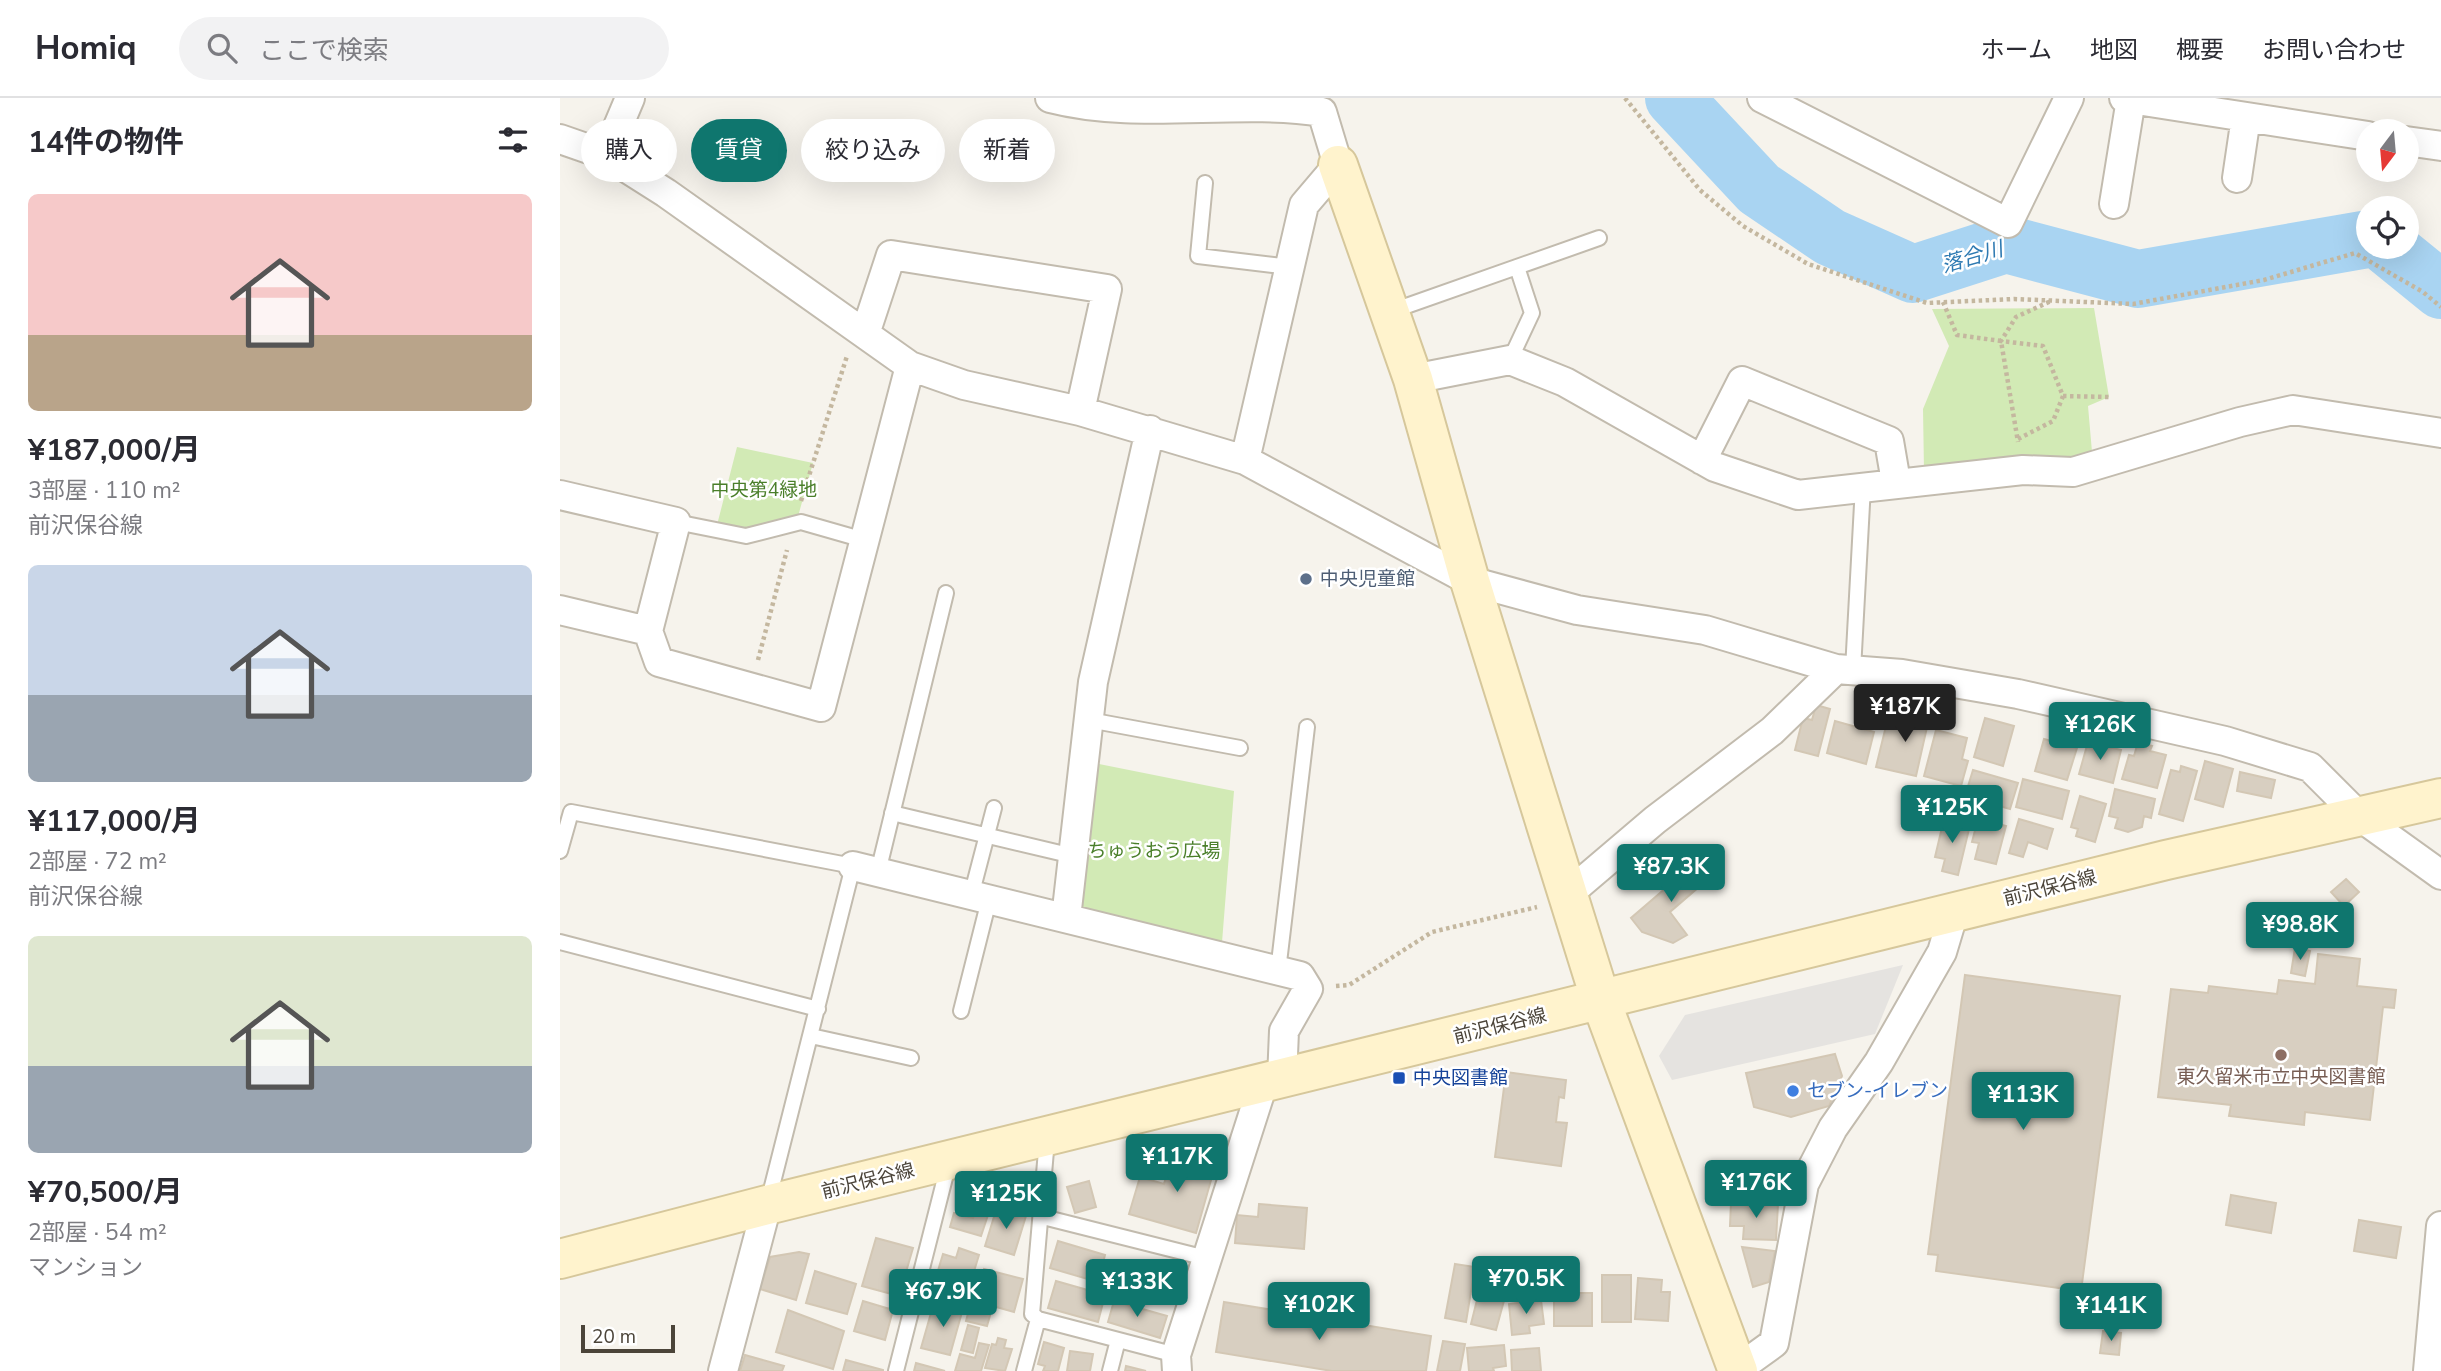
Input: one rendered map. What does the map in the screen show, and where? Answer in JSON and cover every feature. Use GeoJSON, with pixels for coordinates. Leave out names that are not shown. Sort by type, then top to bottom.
{"type":"FeatureCollection","features":[{"type":"Feature","properties":{"kind":"main road"},"geometry":{"type":"LineString","coordinates":[[1338,165],[1413,379],[1470,580],[1601,1001],[1738,1370]]}},
{"type":"Feature","properties":{"kind":"main road","name":"前沢保谷線"},"geometry":{"type":"LineString","coordinates":[[560,1259],[767,1205],[1954,912],[2441,798]]}},
{"type":"Feature","properties":{"kind":"street"},"geometry":{"type":"LineString","coordinates":[[621,119],[630,98]]}},
{"type":"Feature","properties":{"kind":"street"},"geometry":{"type":"LineString","coordinates":[[1050,98],[1115,107],[1218,99],[1295,102],[1322,112],[1338,165],[1304,205],[1245,460]]}},
{"type":"Feature","properties":{"kind":"street"},"geometry":{"type":"LineString","coordinates":[[1762,98],[2008,223],[2069,98]]}},
{"type":"Feature","properties":{"kind":"street"},"geometry":{"type":"LineString","coordinates":[[2115,204],[2138,99],[2356,133]]}},
{"type":"Feature","properties":{"kind":"street"},"geometry":{"type":"LineString","coordinates":[[2237,178],[2246,117]]}},
{"type":"Feature","properties":{"kind":"street"},"geometry":{"type":"LineString","coordinates":[[560,139],[581,146]]}},
{"type":"Feature","properties":{"kind":"street"},"geometry":{"type":"LineString","coordinates":[[2419,143],[2441,146]]}},
{"type":"Feature","properties":{"kind":"street"},"geometry":{"type":"LineString","coordinates":[[649,182],[909,366],[964,385],[1080,411],[1245,460],[1470,580],[1577,610],[1705,630],[1844,669],[1902,674],[2018,694],[2225,741],[2310,767],[2359,816],[2441,875]]}},
{"type":"Feature","properties":{"kind":"street"},"geometry":{"type":"LineString","coordinates":[[865,334],[891,255],[1107,289],[1080,411]]}},
{"type":"Feature","properties":{"kind":"street"},"geometry":{"type":"LineString","coordinates":[[1413,379],[1510,360],[1565,382],[1702,460],[1798,495],[2023,470],[2073,472],[2240,422],[2293,410],[2441,433]]}},
{"type":"Feature","properties":{"kind":"street"},"geometry":{"type":"LineString","coordinates":[[560,495],[676,522],[649,631],[659,662],[821,707],[909,366]]}},
{"type":"Feature","properties":{"kind":"street"},"geometry":{"type":"LineString","coordinates":[[1702,460],[1742,381],[1889,440],[1896,482]]}},
{"type":"Feature","properties":{"kind":"street"},"geometry":{"type":"LineString","coordinates":[[1066,918],[1093,682],[1150,430]]}},
{"type":"Feature","properties":{"kind":"street"},"geometry":{"type":"LineString","coordinates":[[560,610],[649,631]]}},
{"type":"Feature","properties":{"kind":"street"},"geometry":{"type":"LineString","coordinates":[[1567,894],[1655,820],[1772,731],[1844,669]]}},
{"type":"Feature","properties":{"kind":"street"},"geometry":{"type":"LineString","coordinates":[[865,869],[1300,976],[1308,989],[1284,1031],[1272,1081],[1206,1258],[1176,1363]]}},
{"type":"Feature","properties":{"kind":"street"},"geometry":{"type":"LineString","coordinates":[[1738,1370],[1774,1343],[1804,1184],[1833,1128],[1879,1062],[1941,952],[1954,912]]}},
{"type":"Feature","properties":{"kind":"street"},"geometry":{"type":"LineString","coordinates":[[723,1371],[767,1205]]}},
{"type":"Feature","properties":{"kind":"street"},"geometry":{"type":"LineString","coordinates":[[2433,1356],[2441,1226]]}},
{"type":"Feature","properties":{"kind":"lane"},"geometry":{"type":"LineString","coordinates":[[1205,183],[1198,256],[1290,267]]}},
{"type":"Feature","properties":{"kind":"lane"},"geometry":{"type":"LineString","coordinates":[[1391,312],[1599,239]]}},
{"type":"Feature","properties":{"kind":"lane"},"geometry":{"type":"LineString","coordinates":[[1510,360],[1532,313],[1517,267]]}},
{"type":"Feature","properties":{"kind":"lane"},"geometry":{"type":"LineString","coordinates":[[1844,669],[1863,486]]}},
{"type":"Feature","properties":{"kind":"lane"},"geometry":{"type":"LineString","coordinates":[[676,522],[746,536],[801,522],[864,540]]}},
{"type":"Feature","properties":{"kind":"lane"},"geometry":{"type":"LineString","coordinates":[[767,1205],[818,1009],[865,869],[892,813],[946,593]]}},
{"type":"Feature","properties":{"kind":"lane"},"geometry":{"type":"LineString","coordinates":[[1089,720],[1240,748]]}},
{"type":"Feature","properties":{"kind":"lane"},"geometry":{"type":"LineString","coordinates":[[1278,971],[1307,727]]}},
{"type":"Feature","properties":{"kind":"lane"},"geometry":{"type":"LineString","coordinates":[[961,1011],[980,898],[987,835],[994,808]]}},
{"type":"Feature","properties":{"kind":"lane"},"geometry":{"type":"LineString","coordinates":[[560,851],[571,812],[865,869]]}},
{"type":"Feature","properties":{"kind":"lane"},"geometry":{"type":"LineString","coordinates":[[892,813],[1073,856]]}},
{"type":"Feature","properties":{"kind":"lane"},"geometry":{"type":"LineString","coordinates":[[560,942],[818,1009]]}},
{"type":"Feature","properties":{"kind":"lane"},"geometry":{"type":"LineString","coordinates":[[811,1036],[911,1058]]}},
{"type":"Feature","properties":{"kind":"lane"},"geometry":{"type":"LineString","coordinates":[[1047,1138],[1043,1217],[1032,1314],[1038,1319],[1118,1340],[1176,1363]]}},
{"type":"Feature","properties":{"kind":"lane"},"geometry":{"type":"LineString","coordinates":[[896,1371],[949,1161]]}},
{"type":"Feature","properties":{"kind":"lane"},"geometry":{"type":"LineString","coordinates":[[1043,1217],[1206,1258]]}},
{"type":"Feature","properties":{"kind":"lane"},"geometry":{"type":"LineString","coordinates":[[1024,1371],[1038,1319]]}},
{"type":"Feature","properties":{"kind":"lane"},"geometry":{"type":"LineString","coordinates":[[1110,1371],[1118,1340]]}},
{"type":"Feature","properties":{"kind":"path"},"geometry":{"type":"LineString","coordinates":[[1625,98],[1700,190],[1743,226],[1808,264],[1914,299],[1943,302],[2051,301],[2133,304],[2264,280],[2355,253],[2423,292],[2441,307]]}},
{"type":"Feature","properties":{"kind":"path"},"geometry":{"type":"LineString","coordinates":[[2023,470],[2001,341],[2016,317],[2051,301]]}},
{"type":"Feature","properties":{"kind":"path"},"geometry":{"type":"LineString","coordinates":[[1943,302],[1957,335],[2043,346],[2063,396],[2053,421],[2018,439]]}},
{"type":"Feature","properties":{"kind":"path"},"geometry":{"type":"LineString","coordinates":[[2063,396],[2109,397]]}},
{"type":"Feature","properties":{"kind":"path"},"geometry":{"type":"LineString","coordinates":[[1308,989],[1349,985],[1432,932],[1532,908],[1567,894]]}},
{"type":"Feature","properties":{"kind":"green space"},"geometry":{"type":"Polygon","coordinates":[[[2094,308],[2109,397],[2088,406],[2092,452],[2070,459],[1924,471],[1923,409],[1949,346],[1932,309],[2094,308]]]}},
{"type":"Feature","properties":{"kind":"green space","name":"中央第4緑地"},"geometry":{"type":"Polygon","coordinates":[[[737,447],[813,463],[797,520],[747,531],[717,525],[737,447]]]}},
{"type":"Feature","properties":{"kind":"green space","name":"ちゅうおう広場"},"geometry":{"type":"Polygon","coordinates":[[[1089,762],[1234,791],[1221,955],[1072,912],[1089,762]]]}},
{"type":"Feature","properties":{"kind":"shaded area"},"geometry":{"type":"Polygon","coordinates":[[[1903,965],[1875,1034],[1672,1080],[1659,1056],[1685,1015],[1903,965]]]}},
{"type":"Feature","properties":{"kind":"building"},"geometry":{"type":"Polygon","coordinates":[[[1916,701],[1932,705],[1916,776],[1876,767],[1886,726],[1910,732],[1916,701]]]}},
{"type":"Feature","properties":{"kind":"building"},"geometry":{"type":"Polygon","coordinates":[[[1816,705],[1830,709],[1818,756],[1795,750],[1803,718],[1812,720],[1816,705]]]}},
{"type":"Feature","properties":{"kind":"building"},"geometry":{"type":"Polygon","coordinates":[[[1985,718],[2014,726],[2003,766],[1974,757],[1985,718]]]}},
{"type":"Feature","properties":{"kind":"building"},"geometry":{"type":"Polygon","coordinates":[[[1835,721],[1874,732],[1866,764],[1827,753],[1835,721]]]}},
{"type":"Feature","properties":{"kind":"building"},"geometry":{"type":"Polygon","coordinates":[[[1936,730],[1967,738],[1962,759],[1968,761],[1961,786],[1924,776],[1936,730]]]}},
{"type":"Feature","properties":{"kind":"building"},"geometry":{"type":"Polygon","coordinates":[[[2044,739],[2077,748],[2067,780],[2035,771],[2044,739]]]}},
{"type":"Feature","properties":{"kind":"building"},"geometry":{"type":"Polygon","coordinates":[[[2088,742],[2121,750],[2113,783],[2079,774],[2088,742]]]}},
{"type":"Feature","properties":{"kind":"building"},"geometry":{"type":"Polygon","coordinates":[[[2138,742],[2152,746],[2150,751],[2166,755],[2157,788],[2122,779],[2129,755],[2134,756],[2138,742]]]}},
{"type":"Feature","properties":{"kind":"building"},"geometry":{"type":"Polygon","coordinates":[[[2205,761],[2233,769],[2223,807],[2195,799],[2205,761]]]}},
{"type":"Feature","properties":{"kind":"building"},"geometry":{"type":"Polygon","coordinates":[[[2181,766],[2197,771],[2183,821],[2159,814],[2171,770],[2180,772],[2181,766]]]}},
{"type":"Feature","properties":{"kind":"building"},"geometry":{"type":"Polygon","coordinates":[[[1973,770],[2018,783],[2010,809],[1965,796],[1973,770]]]}},
{"type":"Feature","properties":{"kind":"building"},"geometry":{"type":"Polygon","coordinates":[[[2240,772],[2275,780],[2271,798],[2237,791],[2240,772]]]}},
{"type":"Feature","properties":{"kind":"building"},"geometry":{"type":"Polygon","coordinates":[[[2023,779],[2069,791],[2062,819],[2016,807],[2023,779]]]}},
{"type":"Feature","properties":{"kind":"building"},"geometry":{"type":"Polygon","coordinates":[[[2115,789],[2155,799],[2151,818],[2144,816],[2142,827],[2128,832],[2115,828],[2118,818],[2109,816],[2115,789]]]}},
{"type":"Feature","properties":{"kind":"building"},"geometry":{"type":"Polygon","coordinates":[[[2080,796],[2106,804],[2095,842],[2076,836],[2078,829],[2071,827],[2080,796]]]}},
{"type":"Feature","properties":{"kind":"building"},"geometry":{"type":"Polygon","coordinates":[[[1944,819],[1970,825],[1958,875],[1942,871],[1945,859],[1935,857],[1944,819]]]}},
{"type":"Feature","properties":{"kind":"building"},"geometry":{"type":"Polygon","coordinates":[[[1978,819],[2006,826],[1996,864],[1975,859],[1979,843],[1972,842],[1978,819]]]}},
{"type":"Feature","properties":{"kind":"building"},"geometry":{"type":"Polygon","coordinates":[[[2019,819],[2053,829],[2047,849],[2028,842],[2023,857],[2009,853],[2019,819]]]}},
{"type":"Feature","properties":{"kind":"building"},"geometry":{"type":"Polygon","coordinates":[[[1702,857],[1714,874],[1670,912],[1687,935],[1673,943],[1642,932],[1631,918],[1702,857]]]}},
{"type":"Feature","properties":{"kind":"building"},"geometry":{"type":"Polygon","coordinates":[[[2346,879],[2359,892],[2344,906],[2331,892],[2346,879]]]}},
{"type":"Feature","properties":{"kind":"building"},"geometry":{"type":"Polygon","coordinates":[[[2295,948],[2310,951],[2305,976],[2291,973],[2295,948]]]}},
{"type":"Feature","properties":{"kind":"building"},"geometry":{"type":"Polygon","coordinates":[[[2318,954],[2360,959],[2357,986],[2396,990],[2394,1008],[2383,1007],[2370,1120],[2305,1112],[2304,1125],[2229,1116],[2231,1105],[2158,1097],[2171,989],[2208,993],[2209,986],[2277,994],[2279,980],[2315,984],[2318,954]]]}},
{"type":"Feature","properties":{"kind":"building"},"geometry":{"type":"Polygon","coordinates":[[[1965,975],[2120,996],[2081,1291],[1936,1271],[1938,1255],[1928,1254],[1965,975]]]}},
{"type":"Feature","properties":{"kind":"building","name":"セブン-イレブン"},"geometry":{"type":"Polygon","coordinates":[[[1835,1054],[1842,1076],[1829,1106],[1791,1117],[1754,1107],[1746,1073],[1835,1054]]]}},
{"type":"Feature","properties":{"kind":"building"},"geometry":{"type":"Polygon","coordinates":[[[1506,1072],[1566,1080],[1564,1098],[1559,1097],[1556,1122],[1567,1123],[1561,1166],[1495,1157],[1506,1072]]]}},
{"type":"Feature","properties":{"kind":"building"},"geometry":{"type":"Polygon","coordinates":[[[1189,1151],[1217,1159],[1196,1233],[1129,1214],[1140,1177],[1164,1184],[1170,1163],[1184,1167],[1189,1151]]]}},
{"type":"Feature","properties":{"kind":"building"},"geometry":{"type":"Polygon","coordinates":[[[1712,1162],[1742,1170],[1735,1197],[1718,1192],[1712,1162]]]}},
{"type":"Feature","properties":{"kind":"building"},"geometry":{"type":"Polygon","coordinates":[[[1089,1181],[1096,1207],[1075,1213],[1067,1187],[1089,1181]]]}},
{"type":"Feature","properties":{"kind":"building"},"geometry":{"type":"Polygon","coordinates":[[[2231,1195],[2276,1203],[2271,1233],[2226,1225],[2231,1195]]]}},
{"type":"Feature","properties":{"kind":"building"},"geometry":{"type":"Polygon","coordinates":[[[1731,1202],[1778,1204],[1776,1240],[1743,1239],[1744,1226],[1730,1226],[1731,1202]]]}},
{"type":"Feature","properties":{"kind":"building"},"geometry":{"type":"Polygon","coordinates":[[[1259,1204],[1307,1208],[1304,1249],[1235,1243],[1237,1215],[1258,1217],[1259,1204]]]}},
{"type":"Feature","properties":{"kind":"building"},"geometry":{"type":"Polygon","coordinates":[[[997,1207],[1026,1216],[1014,1255],[985,1246],[997,1207]]]}},
{"type":"Feature","properties":{"kind":"building"},"geometry":{"type":"Polygon","coordinates":[[[976,1208],[989,1212],[981,1236],[950,1227],[954,1213],[973,1218],[976,1208]]]}},
{"type":"Feature","properties":{"kind":"building"},"geometry":{"type":"Polygon","coordinates":[[[2359,1220],[2401,1227],[2396,1258],[2354,1251],[2359,1220]]]}},
{"type":"Feature","properties":{"kind":"building"},"geometry":{"type":"Polygon","coordinates":[[[876,1238],[913,1248],[899,1296],[862,1286],[876,1238]]]}},
{"type":"Feature","properties":{"kind":"building"},"geometry":{"type":"Polygon","coordinates":[[[1058,1241],[1105,1255],[1098,1282],[1050,1268],[1058,1241]]]}},
{"type":"Feature","properties":{"kind":"building"},"geometry":{"type":"Polygon","coordinates":[[[1742,1247],[1775,1251],[1769,1282],[1753,1287],[1742,1247]]]}},
{"type":"Feature","properties":{"kind":"building"},"geometry":{"type":"Polygon","coordinates":[[[959,1248],[979,1255],[967,1294],[934,1284],[943,1254],[956,1258],[959,1248]]]}},
{"type":"Feature","properties":{"kind":"building"},"geometry":{"type":"Polygon","coordinates":[[[799,1252],[809,1254],[796,1300],[760,1289],[770,1257],[799,1252]]]}},
{"type":"Feature","properties":{"kind":"building"},"geometry":{"type":"Polygon","coordinates":[[[1455,1264],[1475,1267],[1466,1322],[1445,1318],[1455,1264]]]}},
{"type":"Feature","properties":{"kind":"building"},"geometry":{"type":"Polygon","coordinates":[[[984,1269],[1023,1279],[1014,1312],[975,1301],[984,1269]]]}},
{"type":"Feature","properties":{"kind":"building"},"geometry":{"type":"Polygon","coordinates":[[[815,1271],[856,1284],[847,1314],[806,1303],[815,1271]]]}},
{"type":"Feature","properties":{"kind":"building"},"geometry":{"type":"Polygon","coordinates":[[[1602,1275],[1631,1275],[1631,1322],[1602,1322],[1602,1275]]]}},
{"type":"Feature","properties":{"kind":"building"},"geometry":{"type":"Polygon","coordinates":[[[1638,1278],[1662,1280],[1661,1292],[1670,1292],[1668,1321],[1635,1319],[1638,1278]]]}},
{"type":"Feature","properties":{"kind":"building"},"geometry":{"type":"Polygon","coordinates":[[[1482,1280],[1497,1283],[1494,1294],[1505,1297],[1496,1330],[1471,1324],[1482,1280]]]}},
{"type":"Feature","properties":{"kind":"building"},"geometry":{"type":"Polygon","coordinates":[[[1056,1281],[1105,1295],[1098,1322],[1048,1308],[1056,1281]]]}},
{"type":"Feature","properties":{"kind":"building"},"geometry":{"type":"Polygon","coordinates":[[[1554,1293],[1592,1293],[1592,1326],[1554,1326],[1554,1293]]]}},
{"type":"Feature","properties":{"kind":"building"},"geometry":{"type":"Polygon","coordinates":[[[948,1300],[964,1305],[950,1355],[921,1348],[931,1313],[944,1316],[948,1300]]]}},
{"type":"Feature","properties":{"kind":"building"},"geometry":{"type":"Polygon","coordinates":[[[1541,1300],[1544,1324],[1529,1326],[1530,1333],[1512,1335],[1509,1304],[1541,1300]]]}},
{"type":"Feature","properties":{"kind":"building"},"geometry":{"type":"Polygon","coordinates":[[[863,1301],[893,1310],[885,1340],[854,1331],[863,1301]]]}},
{"type":"Feature","properties":{"kind":"building"},"geometry":{"type":"Polygon","coordinates":[[[1114,1301],[1167,1316],[1160,1338],[1108,1322],[1114,1301]]]}},
{"type":"Feature","properties":{"kind":"building"},"geometry":{"type":"Polygon","coordinates":[[[1224,1302],[1431,1336],[1426,1371],[1332,1371],[1216,1352],[1224,1302]]]}},
{"type":"Feature","properties":{"kind":"building"},"geometry":{"type":"Polygon","coordinates":[[[970,1306],[991,1312],[987,1326],[966,1321],[970,1306]]]}},
{"type":"Feature","properties":{"kind":"building"},"geometry":{"type":"Polygon","coordinates":[[[788,1310],[844,1331],[833,1369],[776,1352],[788,1310]]]}},
{"type":"Feature","properties":{"kind":"building"},"geometry":{"type":"Polygon","coordinates":[[[968,1325],[979,1328],[973,1353],[961,1350],[968,1325]]]}},
{"type":"Feature","properties":{"kind":"building"},"geometry":{"type":"Polygon","coordinates":[[[2103,1331],[2121,1333],[2119,1355],[2100,1353],[2103,1331]]]}},
{"type":"Feature","properties":{"kind":"building"},"geometry":{"type":"Polygon","coordinates":[[[998,1338],[1006,1340],[1004,1348],[1012,1349],[1005,1371],[985,1368],[992,1344],[996,1345],[998,1338]]]}},
{"type":"Feature","properties":{"kind":"building"},"geometry":{"type":"Polygon","coordinates":[[[1443,1341],[1465,1344],[1460,1371],[1437,1371],[1443,1341]]]}},
{"type":"Feature","properties":{"kind":"building"},"geometry":{"type":"Polygon","coordinates":[[[1044,1342],[1064,1348],[1058,1371],[1043,1371],[1045,1366],[1038,1364],[1044,1342]]]}},
{"type":"Feature","properties":{"kind":"building"},"geometry":{"type":"Polygon","coordinates":[[[979,1343],[989,1345],[981,1371],[955,1371],[960,1354],[975,1358],[979,1343]]]}},
{"type":"Feature","properties":{"kind":"building"},"geometry":{"type":"Polygon","coordinates":[[[1504,1345],[1506,1366],[1493,1368],[1494,1371],[1469,1371],[1467,1348],[1504,1345]]]}},
{"type":"Feature","properties":{"kind":"building"},"geometry":{"type":"Polygon","coordinates":[[[1539,1348],[1541,1371],[1512,1371],[1511,1350],[1539,1348]]]}},
{"type":"Feature","properties":{"kind":"building"},"geometry":{"type":"Polygon","coordinates":[[[1070,1351],[1093,1354],[1090,1371],[1067,1371],[1070,1351]]]}},
{"type":"Feature","properties":{"kind":"building"},"geometry":{"type":"Polygon","coordinates":[[[745,1355],[784,1366],[782,1371],[740,1371],[745,1355]]]}},
{"type":"Feature","properties":{"kind":"building"},"geometry":{"type":"Polygon","coordinates":[[[846,1360],[883,1370],[883,1371],[843,1371],[846,1360]]]}},
{"type":"Feature","properties":{"kind":"building"},"geometry":{"type":"Polygon","coordinates":[[[916,1363],[945,1371],[914,1371],[916,1363]]]}},
{"type":"Feature","properties":{"kind":"building"},"geometry":{"type":"Polygon","coordinates":[[[1126,1366],[1146,1371],[1125,1371],[1126,1366]]]}},
{"type":"Feature","properties":{"kind":"waterway","name":"落合川"},"geometry":{"type":"LineString","coordinates":[[1674,98],[1759,189],[1830,237],[1913,274],[2006,244],[2138,279],[2356,241]]}},
{"type":"Feature","properties":{"kind":"waterway","name":"落合川"},"geometry":{"type":"LineString","coordinates":[[2403,259],[2441,290]]}},
{"type":"Feature","properties":{"kind":"place","name":"中央児童館"},"geometry":{"type":"Point","coordinates":[1306,579]}},
{"type":"Feature","properties":{"kind":"place","name":"東久留米市立中央図書館"},"geometry":{"type":"Point","coordinates":[2281,1055]}},
{"type":"Feature","properties":{"kind":"place","name":"中央図書館"},"geometry":{"type":"Point","coordinates":[1399,1078]}},
{"type":"Feature","properties":{"kind":"place","name":"セブン-イレブン"},"geometry":{"type":"Point","coordinates":[1793,1091]}}]}
